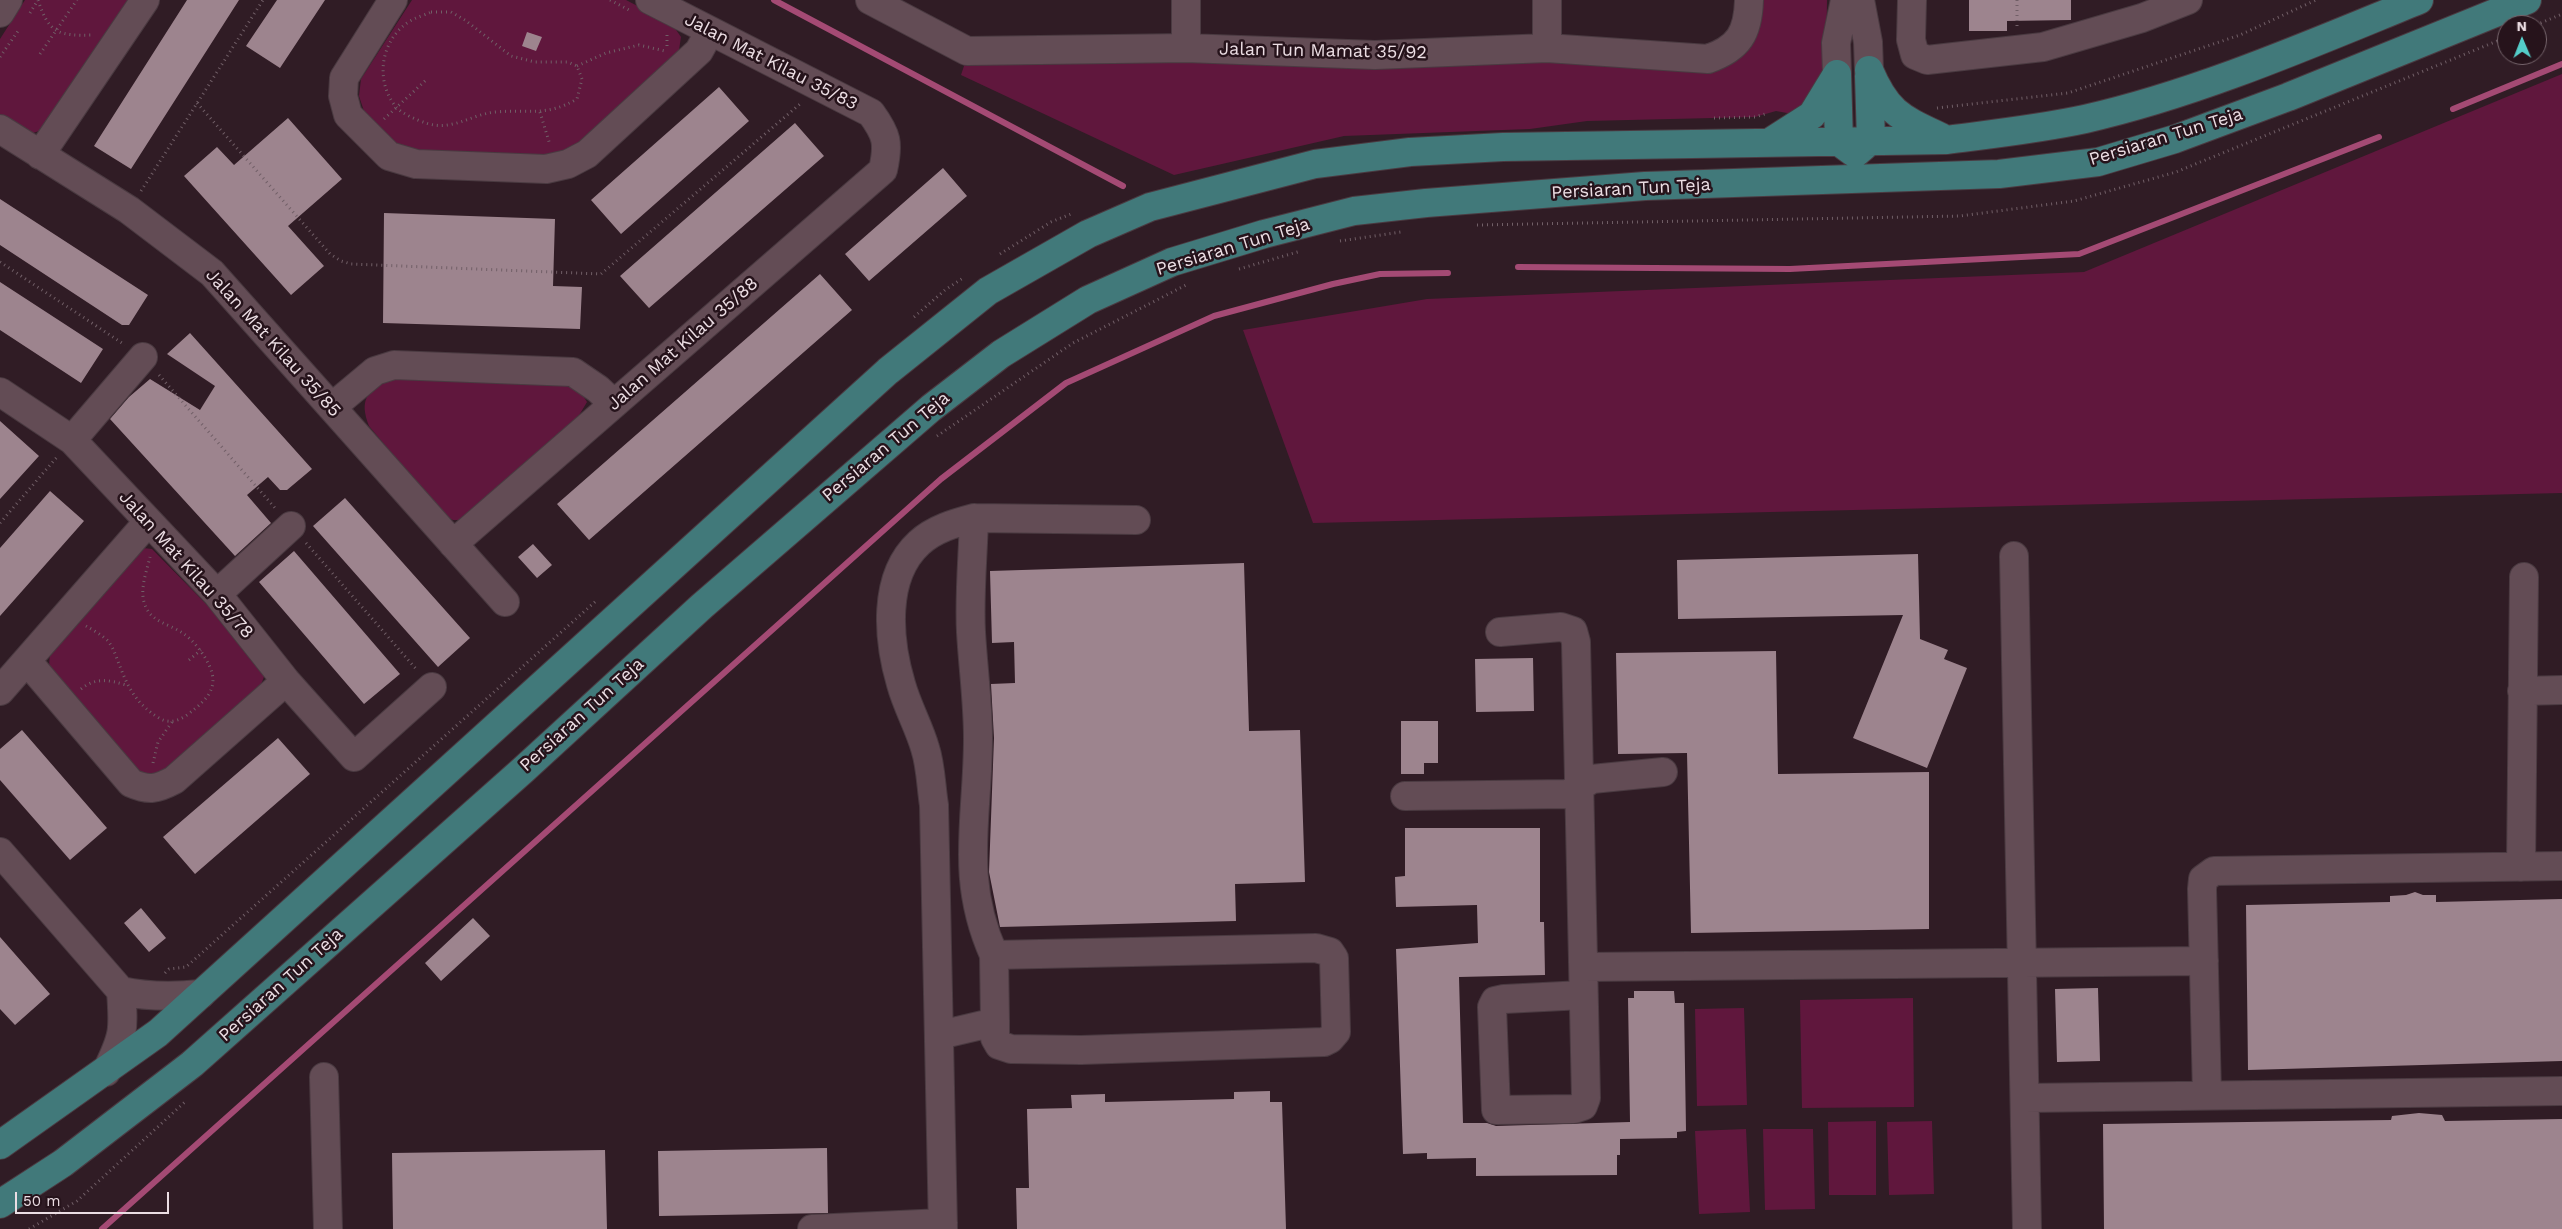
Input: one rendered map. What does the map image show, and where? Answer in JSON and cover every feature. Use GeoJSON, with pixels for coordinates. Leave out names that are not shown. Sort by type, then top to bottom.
{"type":"FeatureCollection","features":[{"type":"Feature","properties":{"kind":"main road","name":"Persiaran Tun Teja"},"geometry":{"type":"LineString","coordinates":[[0,1204],[63,1163],[192,1064],[515,776],[702,606],[931,408],[1001,354],[1088,300],[1172,262],[1264,234],[1354,211],[1426,203],[1636,187],[1855,153],[2008,133],[2084,119],[2138,104],[2237,71],[2419,0]]}},
{"type":"Feature","properties":{"kind":"main road","name":"Persiaran Tun Teja"},"geometry":{"type":"LineString","coordinates":[[0,1145],[64,1098],[106,1072],[158,1033],[888,371],[988,291],[1088,234],[1150,207],[1315,164],[1410,152],[1503,147],[1769,143],[1855,153],[1999,174],[2098,162],[2175,138],[2288,97],[2527,0]]}},
{"type":"Feature","properties":{"kind":"main road"},"geometry":{"type":"LineString","coordinates":[[1855,153],[1869,70]]}},
{"type":"Feature","properties":{"kind":"main road"},"geometry":{"type":"LineString","coordinates":[[1869,70],[1879,94],[1894,112],[1946,140]]}},
{"type":"Feature","properties":{"kind":"main road"},"geometry":{"type":"LineString","coordinates":[[1769,143],[1812,115],[1837,74]]}},
{"type":"Feature","properties":{"kind":"main road"},"geometry":{"type":"LineString","coordinates":[[1837,74],[1855,153]]}},
{"type":"Feature","properties":{"kind":"street"},"geometry":{"type":"LineString","coordinates":[[0,13],[8,0]]}},
{"type":"Feature","properties":{"kind":"street"},"geometry":{"type":"LineString","coordinates":[[40,155],[145,0]]}},
{"type":"Feature","properties":{"kind":"street"},"geometry":{"type":"LineString","coordinates":[[393,0],[344,78],[343,96],[348,115],[369,138],[389,156],[416,164],[546,169],[568,164],[587,154],[699,51],[710,31]]}},
{"type":"Feature","properties":{"kind":"street","name":"Jalan Tun Mamat 35/92"},"geometry":{"type":"LineString","coordinates":[[870,0],[967,51],[1186,48],[1375,55],[1547,48],[1708,59],[1728,52],[1745,30],[1748,0]]}},
{"type":"Feature","properties":{"kind":"street"},"geometry":{"type":"LineString","coordinates":[[1186,0],[1186,48]]}},
{"type":"Feature","properties":{"kind":"street"},"geometry":{"type":"LineString","coordinates":[[1547,0],[1547,48]]}},
{"type":"Feature","properties":{"kind":"street"},"geometry":{"type":"LineString","coordinates":[[1837,74],[1836,43],[1845,0]]}},
{"type":"Feature","properties":{"kind":"street"},"geometry":{"type":"LineString","coordinates":[[1860,0],[1868,42],[1869,70]]}},
{"type":"Feature","properties":{"kind":"street"},"geometry":{"type":"LineString","coordinates":[[1912,0],[1911,40],[1916,55],[1927,60],[2043,47],[2118,12],[2188,0]]}},
{"type":"Feature","properties":{"kind":"street","name":"Jalan Mat Kilau 35/83"},"geometry":{"type":"LineString","coordinates":[[642,6],[710,31],[870,113],[884,132]]}},
{"type":"Feature","properties":{"kind":"street","name":"Jalan Mat Kilau 35/85"},"geometry":{"type":"LineString","coordinates":[[0,129],[129,210],[212,273],[505,602]]}},
{"type":"Feature","properties":{"kind":"street","name":"Jalan Mat Kilau 35/88"},"geometry":{"type":"LineString","coordinates":[[453,544],[883,170],[888,150],[884,132]]}},
{"type":"Feature","properties":{"kind":"street"},"geometry":{"type":"LineString","coordinates":[[72,440],[143,357]]}},
{"type":"Feature","properties":{"kind":"street"},"geometry":{"type":"LineString","coordinates":[[332,407],[375,371],[394,364],[573,372],[598,388],[614,404]]}},
{"type":"Feature","properties":{"kind":"street","name":"Jalan Mat Kilau 35/78"},"geometry":{"type":"LineString","coordinates":[[0,392],[72,440],[217,594],[286,681],[354,757],[432,687]]}},
{"type":"Feature","properties":{"kind":"street"},"geometry":{"type":"LineString","coordinates":[[974,518],[971,630],[978,738],[973,810],[973,884],[980,916],[994,955],[995,1038],[1000,1045],[1006,1048],[1082,1050],[1324,1042],[1334,1035],[1337,1018],[1334,958],[1330,952],[1325,950],[994,955]]}},
{"type":"Feature","properties":{"kind":"street"},"geometry":{"type":"LineString","coordinates":[[812,1229],[943,1226],[933,796],[926,751],[901,685],[895,656],[892,622],[893,596],[897,577],[919,543],[949,525],[974,518],[1136,520]]}},
{"type":"Feature","properties":{"kind":"street"},"geometry":{"type":"LineString","coordinates":[[0,691],[148,522]]}},
{"type":"Feature","properties":{"kind":"street"},"geometry":{"type":"LineString","coordinates":[[217,594],[291,526]]}},
{"type":"Feature","properties":{"kind":"street"},"geometry":{"type":"LineString","coordinates":[[2014,556],[2026,1229]]}},
{"type":"Feature","properties":{"kind":"street"},"geometry":{"type":"LineString","coordinates":[[2521,867],[2524,577]]}},
{"type":"Feature","properties":{"kind":"street"},"geometry":{"type":"LineString","coordinates":[[1500,632],[1561,628],[1573,631],[1576,642],[1586,1098],[1583,1106],[1574,1109],[1496,1110],[1492,1007],[1495,1001],[1583,995]]}},
{"type":"Feature","properties":{"kind":"street"},"geometry":{"type":"LineString","coordinates":[[27,661],[131,782],[145,789],[159,788],[174,780],[286,681]]}},
{"type":"Feature","properties":{"kind":"street"},"geometry":{"type":"LineString","coordinates":[[2522,691],[2562,690]]}},
{"type":"Feature","properties":{"kind":"street"},"geometry":{"type":"LineString","coordinates":[[1405,796],[1568,794],[1592,779],[1663,772]]}},
{"type":"Feature","properties":{"kind":"street"},"geometry":{"type":"LineString","coordinates":[[0,852],[121,991],[123,1027],[121,1042],[106,1072]]}},
{"type":"Feature","properties":{"kind":"street"},"geometry":{"type":"LineString","coordinates":[[2207,1094],[2203,879],[2214,871],[2562,866]]}},
{"type":"Feature","properties":{"kind":"street"},"geometry":{"type":"LineString","coordinates":[[936,920],[980,916]]}},
{"type":"Feature","properties":{"kind":"street"},"geometry":{"type":"LineString","coordinates":[[1584,968],[2204,961]]}},
{"type":"Feature","properties":{"kind":"street"},"geometry":{"type":"LineString","coordinates":[[121,991],[160,996],[201,994]]}},
{"type":"Feature","properties":{"kind":"street"},"geometry":{"type":"LineString","coordinates":[[940,1035],[995,1022]]}},
{"type":"Feature","properties":{"kind":"street"},"geometry":{"type":"LineString","coordinates":[[324,1077],[328,1229]]}},
{"type":"Feature","properties":{"kind":"street"},"geometry":{"type":"LineString","coordinates":[[2025,1098],[2207,1094],[2562,1091]]}},
{"type":"Feature","properties":{"kind":"path"},"geometry":{"type":"LineString","coordinates":[[38,0],[43,15],[56,32],[71,36],[95,35]]}},
{"type":"Feature","properties":{"kind":"path"},"geometry":{"type":"LineString","coordinates":[[40,54],[77,0]]}},
{"type":"Feature","properties":{"kind":"path"},"geometry":{"type":"LineString","coordinates":[[129,210],[263,0]]}},
{"type":"Feature","properties":{"kind":"path"},"geometry":{"type":"LineString","coordinates":[[610,0],[642,6]]}},
{"type":"Feature","properties":{"kind":"path"},"geometry":{"type":"LineString","coordinates":[[1930,111],[1942,106],[2068,93],[2240,36],[2316,0]]}},
{"type":"Feature","properties":{"kind":"path"},"geometry":{"type":"LineString","coordinates":[[379,59],[388,45],[409,21],[431,12],[451,12],[465,20],[511,56],[535,62],[568,62],[577,66],[582,79],[577,99],[560,108],[540,112],[495,112],[458,124],[442,126],[427,123],[396,107],[386,91],[382,70],[388,45]]}},
{"type":"Feature","properties":{"kind":"path"},"geometry":{"type":"LineString","coordinates":[[2547,20],[2562,14]]}},
{"type":"Feature","properties":{"kind":"path"},"geometry":{"type":"LineString","coordinates":[[659,58],[666,51],[668,40],[664,29]]}},
{"type":"Feature","properties":{"kind":"path"},"geometry":{"type":"LineString","coordinates":[[1471,225],[1960,216],[2074,201],[2176,172],[2497,41]]}},
{"type":"Feature","properties":{"kind":"path"},"geometry":{"type":"LineString","coordinates":[[577,66],[606,53],[639,45],[666,51]]}},
{"type":"Feature","properties":{"kind":"path"},"geometry":{"type":"LineString","coordinates":[[380,123],[426,80]]}},
{"type":"Feature","properties":{"kind":"path"},"geometry":{"type":"LineString","coordinates":[[197,103],[330,254],[341,261],[351,264],[602,274],[820,87]]}},
{"type":"Feature","properties":{"kind":"path"},"geometry":{"type":"LineString","coordinates":[[540,112],[550,146]]}},
{"type":"Feature","properties":{"kind":"path"},"geometry":{"type":"LineString","coordinates":[[540,145],[550,146],[558,142]]}},
{"type":"Feature","properties":{"kind":"path"},"geometry":{"type":"LineString","coordinates":[[1335,242],[1403,232]]}},
{"type":"Feature","properties":{"kind":"path"},"geometry":{"type":"LineString","coordinates":[[1235,270],[1308,250]]}},
{"type":"Feature","properties":{"kind":"path"},"geometry":{"type":"LineString","coordinates":[[0,262],[143,357],[432,687]]}},
{"type":"Feature","properties":{"kind":"path"},"geometry":{"type":"LineString","coordinates":[[936,437],[1073,343],[1189,283]]}},
{"type":"Feature","properties":{"kind":"path"},"geometry":{"type":"LineString","coordinates":[[0,523],[72,440]]}},
{"type":"Feature","properties":{"kind":"path"},"geometry":{"type":"LineString","coordinates":[[81,625],[108,641],[127,686],[138,702],[149,712],[163,720],[172,722],[180,720],[197,707],[212,689],[215,678],[212,668],[201,650],[183,634],[166,627],[153,617],[144,601],[144,580],[152,550]]}},
{"type":"Feature","properties":{"kind":"path"},"geometry":{"type":"LineString","coordinates":[[189,660],[201,650]]}},
{"type":"Feature","properties":{"kind":"path"},"geometry":{"type":"LineString","coordinates":[[77,692],[95,680],[108,680],[127,686]]}},
{"type":"Feature","properties":{"kind":"path"},"geometry":{"type":"LineString","coordinates":[[153,766],[158,742],[172,722]]}},
{"type":"Feature","properties":{"kind":"path"},"geometry":{"type":"LineString","coordinates":[[29,1229],[77,1201],[193,1094]]}},
{"type":"Feature","properties":{"kind":"shaded area"},"geometry":{"type":"Polygon","coordinates":[[[25,0],[132,0],[42,130],[30,134],[0,119],[0,39],[25,0]]]}},
{"type":"Feature","properties":{"kind":"shaded area"},"geometry":{"type":"Polygon","coordinates":[[[412,0],[626,0],[672,24],[681,37],[679,50],[674,60],[582,142],[567,151],[548,156],[419,153],[395,145],[365,114],[359,96],[361,79],[412,0]]]}},
{"type":"Feature","properties":{"kind":"shaded area"},"geometry":{"type":"Polygon","coordinates":[[[1762,0],[1827,0],[1826,71],[1798,115],[1776,111],[1755,117],[1587,121],[1530,129],[1344,136],[1174,175],[961,75],[966,60],[1737,59],[1755,38],[1762,0]]]}},
{"type":"Feature","properties":{"kind":"shaded area"},"geometry":{"type":"Polygon","coordinates":[[[2562,74],[2562,493],[1313,523],[1243,330],[1427,299],[2084,272],[2562,74]]]}},
{"type":"Feature","properties":{"kind":"shaded area"},"geometry":{"type":"Polygon","coordinates":[[[388,377],[558,383],[580,391],[587,402],[575,422],[464,520],[453,520],[443,515],[369,426],[365,409],[367,397],[375,387],[388,377]]]}},
{"type":"Feature","properties":{"kind":"shaded area"},"geometry":{"type":"Polygon","coordinates":[[[143,548],[152,549],[261,660],[265,674],[259,690],[164,774],[152,778],[130,768],[49,668],[50,650],[143,548]]]}},
{"type":"Feature","properties":{"kind":"shaded area"},"geometry":{"type":"Polygon","coordinates":[[[1913,998],[1914,1107],[1802,1108],[1800,1000],[1913,998]]]}},
{"type":"Feature","properties":{"kind":"shaded area"},"geometry":{"type":"Polygon","coordinates":[[[1744,1008],[1747,1105],[1697,1106],[1695,1009],[1744,1008]]]}},
{"type":"Feature","properties":{"kind":"shaded area"},"geometry":{"type":"Polygon","coordinates":[[[1876,1121],[1876,1195],[1829,1195],[1828,1122],[1876,1121]]]}},
{"type":"Feature","properties":{"kind":"shaded area"},"geometry":{"type":"Polygon","coordinates":[[[1932,1121],[1934,1194],[1889,1195],[1887,1122],[1932,1121]]]}},
{"type":"Feature","properties":{"kind":"shaded area"},"geometry":{"type":"Polygon","coordinates":[[[1746,1129],[1750,1212],[1699,1214],[1695,1131],[1746,1129]]]}},
{"type":"Feature","properties":{"kind":"shaded area"},"geometry":{"type":"Polygon","coordinates":[[[1763,1129],[1813,1129],[1815,1209],[1765,1210],[1763,1129]]]}},
{"type":"Feature","properties":{"kind":"building"},"geometry":{"type":"Polygon","coordinates":[[[187,0],[239,0],[131,169],[94,146],[187,0]]]}},
{"type":"Feature","properties":{"kind":"building"},"geometry":{"type":"Polygon","coordinates":[[[277,0],[325,0],[280,68],[246,46],[277,0]]]}},
{"type":"Feature","properties":{"kind":"building"},"geometry":{"type":"Polygon","coordinates":[[[1969,0],[2071,0],[2071,20],[2007,21],[2007,31],[1969,31],[1969,0]]]}},
{"type":"Feature","properties":{"kind":"building"},"geometry":{"type":"Polygon","coordinates":[[[527,32],[542,37],[536,51],[522,46],[527,32]]]}},
{"type":"Feature","properties":{"kind":"building"},"geometry":{"type":"Polygon","coordinates":[[[719,87],[749,121],[621,234],[591,200],[719,87]]]}},
{"type":"Feature","properties":{"kind":"building"},"geometry":{"type":"Polygon","coordinates":[[[288,118],[342,179],[288,226],[324,266],[291,295],[184,176],[217,147],[234,165],[288,118]]]}},
{"type":"Feature","properties":{"kind":"building"},"geometry":{"type":"Polygon","coordinates":[[[795,123],[824,156],[649,308],[620,276],[795,123]]]}},
{"type":"Feature","properties":{"kind":"building"},"geometry":{"type":"Polygon","coordinates":[[[943,168],[967,196],[869,281],[845,254],[943,168]]]}},
{"type":"Feature","properties":{"kind":"building"},"geometry":{"type":"Polygon","coordinates":[[[0,199],[148,295],[129,325],[122,325],[0,245],[0,199]]]}},
{"type":"Feature","properties":{"kind":"building"},"geometry":{"type":"Polygon","coordinates":[[[384,213],[555,219],[553,286],[582,287],[580,329],[383,323],[384,213]]]}},
{"type":"Feature","properties":{"kind":"building"},"geometry":{"type":"Polygon","coordinates":[[[820,274],[852,310],[589,540],[557,504],[820,274]]]}},
{"type":"Feature","properties":{"kind":"building"},"geometry":{"type":"Polygon","coordinates":[[[0,282],[103,349],[81,383],[0,330],[0,282]]]}},
{"type":"Feature","properties":{"kind":"building"},"geometry":{"type":"Polygon","coordinates":[[[190,333],[312,469],[287,490],[280,490],[268,477],[247,495],[271,523],[235,556],[110,419],[129,397],[150,379],[200,410],[215,386],[167,354],[190,333]]]}},
{"type":"Feature","properties":{"kind":"building"},"geometry":{"type":"Polygon","coordinates":[[[0,421],[39,456],[0,499],[0,421]]]}},
{"type":"Feature","properties":{"kind":"building"},"geometry":{"type":"Polygon","coordinates":[[[50,491],[84,521],[0,616],[0,548],[50,491]]]}},
{"type":"Feature","properties":{"kind":"building"},"geometry":{"type":"Polygon","coordinates":[[[345,498],[470,638],[438,667],[313,526],[345,498]]]}},
{"type":"Feature","properties":{"kind":"building"},"geometry":{"type":"Polygon","coordinates":[[[533,544],[552,565],[537,578],[518,557],[533,544]]]}},
{"type":"Feature","properties":{"kind":"building"},"geometry":{"type":"Polygon","coordinates":[[[294,551],[400,674],[364,704],[259,582],[294,551]]]}},
{"type":"Feature","properties":{"kind":"building"},"geometry":{"type":"Polygon","coordinates":[[[1918,554],[1920,639],[1948,650],[1944,659],[1967,668],[1927,768],[1853,738],[1903,615],[1678,619],[1677,560],[1918,554]]]}},
{"type":"Feature","properties":{"kind":"building"},"geometry":{"type":"Polygon","coordinates":[[[1244,563],[1249,731],[1300,730],[1305,882],[1235,884],[1236,921],[1000,927],[989,872],[994,738],[991,684],[1015,683],[1014,642],[992,643],[990,571],[1244,563]]]}},
{"type":"Feature","properties":{"kind":"building"},"geometry":{"type":"Polygon","coordinates":[[[1776,651],[1778,774],[1929,772],[1929,929],[1691,933],[1687,753],[1618,754],[1616,653],[1776,651]]]}},
{"type":"Feature","properties":{"kind":"building"},"geometry":{"type":"Polygon","coordinates":[[[1533,658],[1534,711],[1476,712],[1475,659],[1533,658]]]}},
{"type":"Feature","properties":{"kind":"building"},"geometry":{"type":"Polygon","coordinates":[[[1401,721],[1438,721],[1438,763],[1424,763],[1424,774],[1401,774],[1401,721]]]}},
{"type":"Feature","properties":{"kind":"building"},"geometry":{"type":"Polygon","coordinates":[[[22,730],[107,828],[70,860],[0,780],[0,749],[22,730]]]}},
{"type":"Feature","properties":{"kind":"building"},"geometry":{"type":"Polygon","coordinates":[[[278,738],[310,774],[195,874],[163,837],[278,738]]]}},
{"type":"Feature","properties":{"kind":"building"},"geometry":{"type":"Polygon","coordinates":[[[1405,828],[1540,828],[1540,922],[1544,922],[1545,975],[1459,977],[1463,1123],[1487,1123],[1496,1126],[1630,1122],[1628,998],[1634,998],[1634,991],[1674,991],[1675,1003],[1684,1003],[1686,1131],[1677,1132],[1677,1138],[1620,1139],[1620,1155],[1617,1155],[1617,1175],[1476,1176],[1476,1158],[1427,1159],[1427,1153],[1403,1154],[1396,949],[1478,943],[1477,905],[1396,907],[1395,877],[1405,876],[1405,828]]]}},
{"type":"Feature","properties":{"kind":"building"},"geometry":{"type":"Polygon","coordinates":[[[2415,892],[2423,895],[2436,895],[2436,902],[2562,899],[2562,1061],[2248,1070],[2246,905],[2390,902],[2390,896],[2406,895],[2415,892]]]}},
{"type":"Feature","properties":{"kind":"building"},"geometry":{"type":"Polygon","coordinates":[[[141,908],[166,938],[149,952],[124,923],[141,908]]]}},
{"type":"Feature","properties":{"kind":"building"},"geometry":{"type":"Polygon","coordinates":[[[473,918],[490,936],[441,981],[425,963],[473,918]]]}},
{"type":"Feature","properties":{"kind":"building"},"geometry":{"type":"Polygon","coordinates":[[[0,937],[50,994],[15,1025],[0,1009],[0,937]]]}},
{"type":"Feature","properties":{"kind":"building"},"geometry":{"type":"Polygon","coordinates":[[[2098,988],[2100,1061],[2057,1062],[2055,989],[2098,988]]]}},
{"type":"Feature","properties":{"kind":"building"},"geometry":{"type":"Polygon","coordinates":[[[1270,1091],[1270,1102],[1282,1102],[1286,1229],[1017,1229],[1016,1188],[1029,1188],[1027,1109],[1072,1108],[1071,1095],[1105,1094],[1105,1102],[1234,1099],[1234,1092],[1270,1091]]]}},
{"type":"Feature","properties":{"kind":"building"},"geometry":{"type":"Polygon","coordinates":[[[2419,1113],[2442,1115],[2445,1121],[2562,1119],[2562,1229],[2104,1229],[2103,1124],[2391,1120],[2392,1116],[2419,1113]]]}},
{"type":"Feature","properties":{"kind":"building"},"geometry":{"type":"Polygon","coordinates":[[[827,1148],[828,1213],[659,1216],[658,1151],[827,1148]]]}},
{"type":"Feature","properties":{"kind":"building"},"geometry":{"type":"Polygon","coordinates":[[[605,1150],[607,1229],[393,1229],[392,1153],[605,1150]]]}},
{"type":"Feature","properties":{"kind":"waterway"},"geometry":{"type":"LineString","coordinates":[[774,0],[1123,186]]}},
{"type":"Feature","properties":{"kind":"waterway"},"geometry":{"type":"LineString","coordinates":[[2453,109],[2562,64]]}},
{"type":"Feature","properties":{"kind":"waterway"},"geometry":{"type":"LineString","coordinates":[[1518,267],[1790,269],[2079,254],[2379,137]]}},
{"type":"Feature","properties":{"kind":"waterway"},"geometry":{"type":"LineString","coordinates":[[102,1229],[941,479],[1066,383],[1214,316],[1333,284],[1380,274],[1448,273]]}}]}
